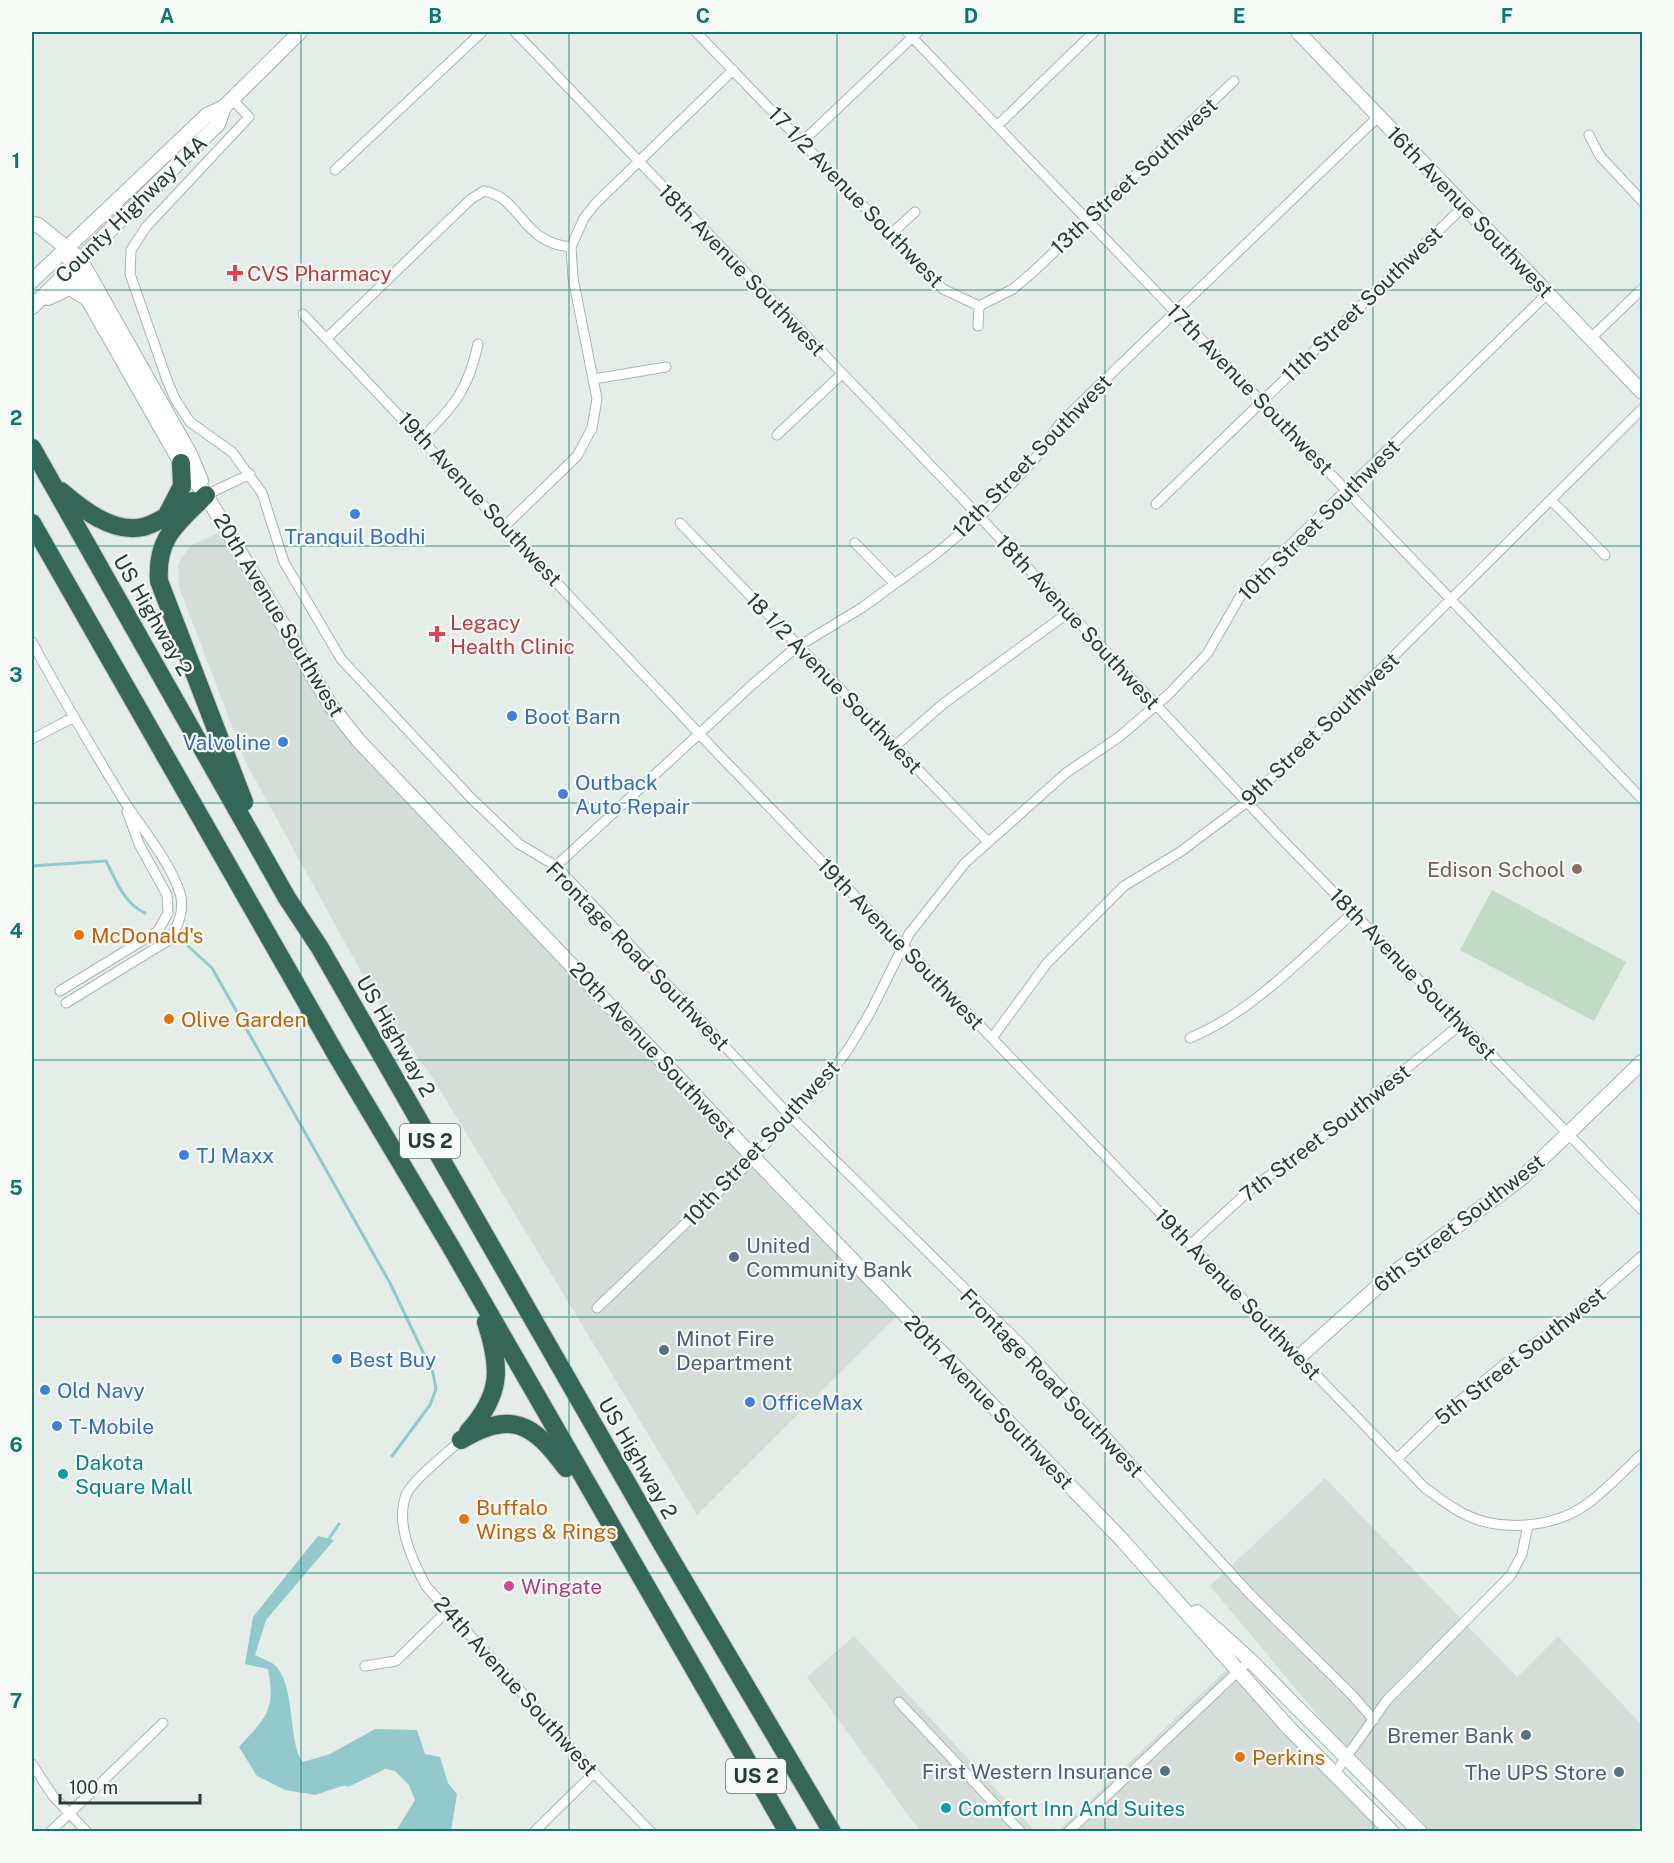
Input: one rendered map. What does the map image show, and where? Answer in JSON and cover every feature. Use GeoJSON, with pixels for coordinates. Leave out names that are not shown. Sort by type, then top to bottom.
{"type":"FeatureCollection","features":[{"type":"Feature","properties":{"kind":"highway","name":"US Highway 2"},"geometry":{"type":"LineString","coordinates":[[32,448],[287,898],[320,948],[650,1524],[832,1831]]}},
{"type":"Feature","properties":{"kind":"highway"},"geometry":{"type":"LineString","coordinates":[[168,513],[182,486],[181,464]]}},
{"type":"Feature","properties":{"kind":"highway"},"geometry":{"type":"LineString","coordinates":[[52,484],[86,512],[116,526],[143,527],[206,495]]}},
{"type":"Feature","properties":{"kind":"highway"},"geometry":{"type":"LineString","coordinates":[[206,495],[179,521],[160,547],[159,581],[240,795],[287,898]]}},
{"type":"Feature","properties":{"kind":"highway","name":"US 2"},"geometry":{"type":"LineString","coordinates":[[32,523],[337,1056],[477,1292],[788,1832]]}},
{"type":"Feature","properties":{"kind":"highway"},"geometry":{"type":"LineString","coordinates":[[461,1440],[488,1404],[498,1378],[492,1341],[477,1292]]}},
{"type":"Feature","properties":{"kind":"highway"},"geometry":{"type":"LineString","coordinates":[[461,1440],[483,1426],[508,1423],[531,1430],[543,1439],[559,1457],[610,1526]]}},
{"type":"Feature","properties":{"kind":"highway"},"geometry":{"type":"LineString","coordinates":[[723,1720],[773,1832]]}},
{"type":"Feature","properties":{"kind":"street","name":"County Highway 14A"},"geometry":{"type":"LineString","coordinates":[[32,281],[207,115],[228,103],[300,32]]}},
{"type":"Feature","properties":{"kind":"street"},"geometry":{"type":"LineString","coordinates":[[335,170],[482,32]]}},
{"type":"Feature","properties":{"kind":"street","name":"18th Avenue Southwest"},"geometry":{"type":"LineString","coordinates":[[515,32],[980,517],[1353,913],[1642,1210]]}},
{"type":"Feature","properties":{"kind":"street","name":"17 1/2 Avenue Southwest"},"geometry":{"type":"LineString","coordinates":[[696,32],[943,289],[979,306]]}},
{"type":"Feature","properties":{"kind":"street"},"geometry":{"type":"LineString","coordinates":[[997,126],[1094,32]]}},
{"type":"Feature","properties":{"kind":"street","name":"16th Avenue Southwest"},"geometry":{"type":"LineString","coordinates":[[1298,32],[1642,392]]}},
{"type":"Feature","properties":{"kind":"street"},"geometry":{"type":"LineString","coordinates":[[802,142],[913,33]]}},
{"type":"Feature","properties":{"kind":"street","name":"17th Avenue Southwest"},"geometry":{"type":"LineString","coordinates":[[913,33],[997,126],[1452,598],[1642,799]]}},
{"type":"Feature","properties":{"kind":"street"},"geometry":{"type":"LineString","coordinates":[[505,526],[577,456],[592,428],[597,399],[573,278],[571,248],[584,218],[733,70]]}},
{"type":"Feature","properties":{"kind":"street","name":"13th Street Southwest"},"geometry":{"type":"LineString","coordinates":[[979,306],[1013,289],[1034,272],[1234,81]]}},
{"type":"Feature","properties":{"kind":"street","name":"County Highway 14A"},"geometry":{"type":"LineString","coordinates":[[32,309],[218,124],[228,103]]}},
{"type":"Feature","properties":{"kind":"street","name":"Frontage Road Southwest"},"geometry":{"type":"LineString","coordinates":[[228,103],[249,117],[146,227],[131,250],[130,274],[175,399],[190,422],[232,452],[250,474],[262,493],[284,562],[341,658],[470,797],[519,844],[556,867],[789,1115],[1028,1351],[1249,1593],[1351,1694],[1374,1720]]}},
{"type":"Feature","properties":{"kind":"street","name":"12th Street Southwest"},"geometry":{"type":"LineString","coordinates":[[556,867],[753,684],[799,647],[896,584],[980,517],[1034,460],[1062,421],[1379,116]]}},
{"type":"Feature","properties":{"kind":"street"},"geometry":{"type":"LineString","coordinates":[[1588,135],[1600,156],[1642,201]]}},
{"type":"Feature","properties":{"kind":"street"},"geometry":{"type":"LineString","coordinates":[[327,338],[471,199],[484,191],[494,193],[503,200],[546,243],[571,248]]}},
{"type":"Feature","properties":{"kind":"street","name":"11th Street Southwest"},"geometry":{"type":"LineString","coordinates":[[1156,504],[1465,205]]}},
{"type":"Feature","properties":{"kind":"street"},"geometry":{"type":"LineString","coordinates":[[891,234],[915,212]]}},
{"type":"Feature","properties":{"kind":"street"},"geometry":{"type":"LineString","coordinates":[[32,224],[38,225],[66,247]]}},
{"type":"Feature","properties":{"kind":"street","name":"20th Avenue Southwest"},"geometry":{"type":"LineString","coordinates":[[66,247],[191,456],[206,495]]}},
{"type":"Feature","properties":{"kind":"street","name":"20th Avenue Southwest"},"geometry":{"type":"LineString","coordinates":[[77,263],[74,275],[181,464],[206,495],[331,706],[358,740],[1149,1570],[1288,1727],[1392,1832]]}},
{"type":"Feature","properties":{"kind":"street"},"geometry":{"type":"LineString","coordinates":[[32,309],[55,293],[70,288],[91,302]]}},
{"type":"Feature","properties":{"kind":"street"},"geometry":{"type":"LineString","coordinates":[[1592,338],[1642,289]]}},
{"type":"Feature","properties":{"kind":"street","name":"10th Street Southwest"},"geometry":{"type":"LineString","coordinates":[[597,1308],[754,1158],[789,1115],[824,1082],[849,1048],[903,945],[930,905],[965,863],[1066,773],[1119,737],[1156,705],[1207,654],[1244,590],[1548,293]]}},
{"type":"Feature","properties":{"kind":"street"},"geometry":{"type":"LineString","coordinates":[[978,326],[979,306]]}},
{"type":"Feature","properties":{"kind":"street","name":"19th Avenue Southwest"},"geometry":{"type":"LineString","coordinates":[[303,314],[699,733],[1425,1488],[1464,1515],[1489,1522],[1528,1525]]}},
{"type":"Feature","properties":{"kind":"street"},"geometry":{"type":"LineString","coordinates":[[422,438],[456,404],[472,371],[478,344]]}},
{"type":"Feature","properties":{"kind":"street"},"geometry":{"type":"LineString","coordinates":[[594,379],[666,367]]}},
{"type":"Feature","properties":{"kind":"street"},"geometry":{"type":"LineString","coordinates":[[777,435],[842,374]]}},
{"type":"Feature","properties":{"kind":"street","name":"9th Street Southwest"},"geometry":{"type":"LineString","coordinates":[[992,1038],[1047,963],[1124,886],[1180,852],[1247,802],[1642,409]]}},
{"type":"Feature","properties":{"kind":"street"},"geometry":{"type":"LineString","coordinates":[[206,495],[250,474]]}},
{"type":"Feature","properties":{"kind":"street"},"geometry":{"type":"LineString","coordinates":[[1551,500],[1605,555]]}},
{"type":"Feature","properties":{"kind":"street","name":"18 1/2 Avenue Southwest"},"geometry":{"type":"LineString","coordinates":[[680,524],[988,842]]}},
{"type":"Feature","properties":{"kind":"street"},"geometry":{"type":"LineString","coordinates":[[855,543],[896,584]]}},
{"type":"Feature","properties":{"kind":"street"},"geometry":{"type":"LineString","coordinates":[[895,746],[943,704],[1069,612]]}},
{"type":"Feature","properties":{"kind":"street"},"geometry":{"type":"LineString","coordinates":[[32,642],[122,798],[152,842],[180,893],[182,909],[177,927],[169,940],[66,1003]]}},
{"type":"Feature","properties":{"kind":"street"},"geometry":{"type":"LineString","coordinates":[[32,739],[74,717]]}},
{"type":"Feature","properties":{"kind":"street"},"geometry":{"type":"LineString","coordinates":[[60,991],[158,931],[168,913],[167,895],[139,844],[122,798]]}},
{"type":"Feature","properties":{"kind":"street"},"geometry":{"type":"LineString","coordinates":[[1190,1038],[1219,1026],[1244,1007],[1353,913]]}},
{"type":"Feature","properties":{"kind":"street","name":"7th Street Southwest"},"geometry":{"type":"LineString","coordinates":[[1190,1245],[1251,1189],[1317,1141],[1461,1024]]}},
{"type":"Feature","properties":{"kind":"street","name":"6th Street Southwest"},"geometry":{"type":"LineString","coordinates":[[1299,1357],[1387,1278],[1523,1177],[1642,1062]]}},
{"type":"Feature","properties":{"kind":"street","name":"5th Street Southwest"},"geometry":{"type":"LineString","coordinates":[[1398,1458],[1441,1416],[1506,1363],[1569,1319],[1642,1256]]}},
{"type":"Feature","properties":{"kind":"street","name":"24th Avenue Southwest"},"geometry":{"type":"LineString","coordinates":[[461,1440],[408,1491],[403,1509],[404,1527],[411,1560],[426,1586],[594,1773],[651,1832]]}},
{"type":"Feature","properties":{"kind":"street"},"geometry":{"type":"LineString","coordinates":[[1335,1773],[1388,1700],[1511,1575],[1522,1554],[1528,1525],[1570,1513],[1590,1502],[1642,1454]]}},
{"type":"Feature","properties":{"kind":"street","name":"20th Avenue Southwest"},"geometry":{"type":"LineString","coordinates":[[1149,1570],[1250,1660],[1420,1832]]}},
{"type":"Feature","properties":{"kind":"street"},"geometry":{"type":"LineString","coordinates":[[365,1666],[396,1661],[448,1610]]}},
{"type":"Feature","properties":{"kind":"street"},"geometry":{"type":"LineString","coordinates":[[1068,1832],[1250,1660]]}},
{"type":"Feature","properties":{"kind":"street"},"geometry":{"type":"LineString","coordinates":[[899,1702],[1022,1832]]}},
{"type":"Feature","properties":{"kind":"street"},"geometry":{"type":"LineString","coordinates":[[50,1832],[164,1723]]}},
{"type":"Feature","properties":{"kind":"street"},"geometry":{"type":"LineString","coordinates":[[32,1764],[53,1796],[87,1832]]}},
{"type":"Feature","properties":{"kind":"street"},"geometry":{"type":"LineString","coordinates":[[534,1832],[594,1773]]}},
{"type":"Feature","properties":{"kind":"shaded area"},"geometry":{"type":"Polygon","coordinates":[[[225,530],[328,704],[901,1312],[697,1515],[434,1080],[374,995],[246,763],[179,587],[178,564],[190,546],[225,530]]]}},
{"type":"Feature","properties":{"kind":"shaded area"},"geometry":{"type":"Polygon","coordinates":[[[1325,1478],[1517,1677],[1558,1636],[1642,1725],[1642,1825],[1635,1832],[1428,1831],[1336,1737],[1210,1586],[1325,1478]]]}},
{"type":"Feature","properties":{"kind":"shaded area"},"geometry":{"type":"Polygon","coordinates":[[[854,1636],[1035,1831],[920,1831],[807,1677],[854,1636]]]}},
{"type":"Feature","properties":{"kind":"shaded area"},"geometry":{"type":"Polygon","coordinates":[[[1228,1668],[1382,1832],[1057,1832],[1228,1668]]]}},
{"type":"Feature","properties":{"kind":"green space"},"geometry":{"type":"Polygon","coordinates":[[[1492,890],[1626,962],[1594,1021],[1460,950],[1492,890]]]}},
{"type":"Feature","properties":{"kind":"water"},"geometry":{"type":"Polygon","coordinates":[[[318,1536],[334,1540],[266,1620],[255,1655],[272,1663],[280,1671],[289,1697],[298,1753],[303,1762],[330,1754],[375,1729],[417,1730],[425,1754],[440,1757],[448,1783],[457,1794],[451,1831],[396,1831],[415,1800],[409,1785],[395,1771],[381,1768],[351,1783],[315,1795],[285,1790],[257,1776],[239,1747],[267,1712],[271,1695],[268,1669],[245,1664],[253,1617],[318,1536]]]}},
{"type":"Feature","properties":{"kind":"waterway"},"geometry":{"type":"LineString","coordinates":[[32,866],[106,861],[126,898],[145,913]]}},
{"type":"Feature","properties":{"kind":"waterway"},"geometry":{"type":"LineString","coordinates":[[188,946],[212,968],[390,1283],[433,1373],[436,1389],[430,1405],[392,1456]]}},
{"type":"Feature","properties":{"kind":"waterway"},"geometry":{"type":"LineString","coordinates":[[328,1540],[339,1524]]}},
{"type":"Feature","properties":{"kind":"waterway"},"geometry":{"type":"LineString","coordinates":[[342,1784],[349,1785],[386,1767]]}},
{"type":"Feature","properties":{"kind":"place","name":"CVS Pharmacy"},"geometry":{"type":"Point","coordinates":[235,273]}},
{"type":"Feature","properties":{"kind":"place","name":"Tranquil Bodhi"},"geometry":{"type":"Point","coordinates":[355,514]}},
{"type":"Feature","properties":{"kind":"place","name":"Legacy Health Clinic"},"geometry":{"type":"Point","coordinates":[437,634]}},
{"type":"Feature","properties":{"kind":"place","name":"Boot Barn"},"geometry":{"type":"Point","coordinates":[512,716]}},
{"type":"Feature","properties":{"kind":"place","name":"Valvoline"},"geometry":{"type":"Point","coordinates":[283,742]}},
{"type":"Feature","properties":{"kind":"place","name":"Outback Auto Repair"},"geometry":{"type":"Point","coordinates":[563,794]}},
{"type":"Feature","properties":{"kind":"place","name":"Edison School"},"geometry":{"type":"Point","coordinates":[1577,869]}},
{"type":"Feature","properties":{"kind":"place","name":"McDonald's"},"geometry":{"type":"Point","coordinates":[79,935]}},
{"type":"Feature","properties":{"kind":"place","name":"Olive Garden"},"geometry":{"type":"Point","coordinates":[169,1019]}},
{"type":"Feature","properties":{"kind":"place","name":"TJ Maxx"},"geometry":{"type":"Point","coordinates":[184,1155]}},
{"type":"Feature","properties":{"kind":"place","name":"United Community Bank"},"geometry":{"type":"Point","coordinates":[734,1257]}},
{"type":"Feature","properties":{"kind":"place","name":"Minot Fire Department"},"geometry":{"type":"Point","coordinates":[664,1350]}},
{"type":"Feature","properties":{"kind":"place","name":"Best Buy"},"geometry":{"type":"Point","coordinates":[337,1359]}},
{"type":"Feature","properties":{"kind":"place","name":"Old Navy"},"geometry":{"type":"Point","coordinates":[45,1390]}},
{"type":"Feature","properties":{"kind":"place","name":"OfficeMax"},"geometry":{"type":"Point","coordinates":[750,1402]}},
{"type":"Feature","properties":{"kind":"place","name":"T-Mobile"},"geometry":{"type":"Point","coordinates":[57,1426]}},
{"type":"Feature","properties":{"kind":"place","name":"Dakota Square Mall"},"geometry":{"type":"Point","coordinates":[63,1474]}},
{"type":"Feature","properties":{"kind":"place","name":"Buffalo Wings & Rings"},"geometry":{"type":"Point","coordinates":[464,1519]}},
{"type":"Feature","properties":{"kind":"place","name":"Wingate"},"geometry":{"type":"Point","coordinates":[509,1586]}},
{"type":"Feature","properties":{"kind":"place","name":"Bremer Bank"},"geometry":{"type":"Point","coordinates":[1526,1735]}},
{"type":"Feature","properties":{"kind":"place","name":"Perkins"},"geometry":{"type":"Point","coordinates":[1240,1757]}},
{"type":"Feature","properties":{"kind":"place","name":"First Western Insurance"},"geometry":{"type":"Point","coordinates":[1165,1771]}},
{"type":"Feature","properties":{"kind":"place","name":"The UPS Store"},"geometry":{"type":"Point","coordinates":[1619,1772]}},
{"type":"Feature","properties":{"kind":"place","name":"Comfort Inn And Suites"},"geometry":{"type":"Point","coordinates":[946,1808]}}]}
